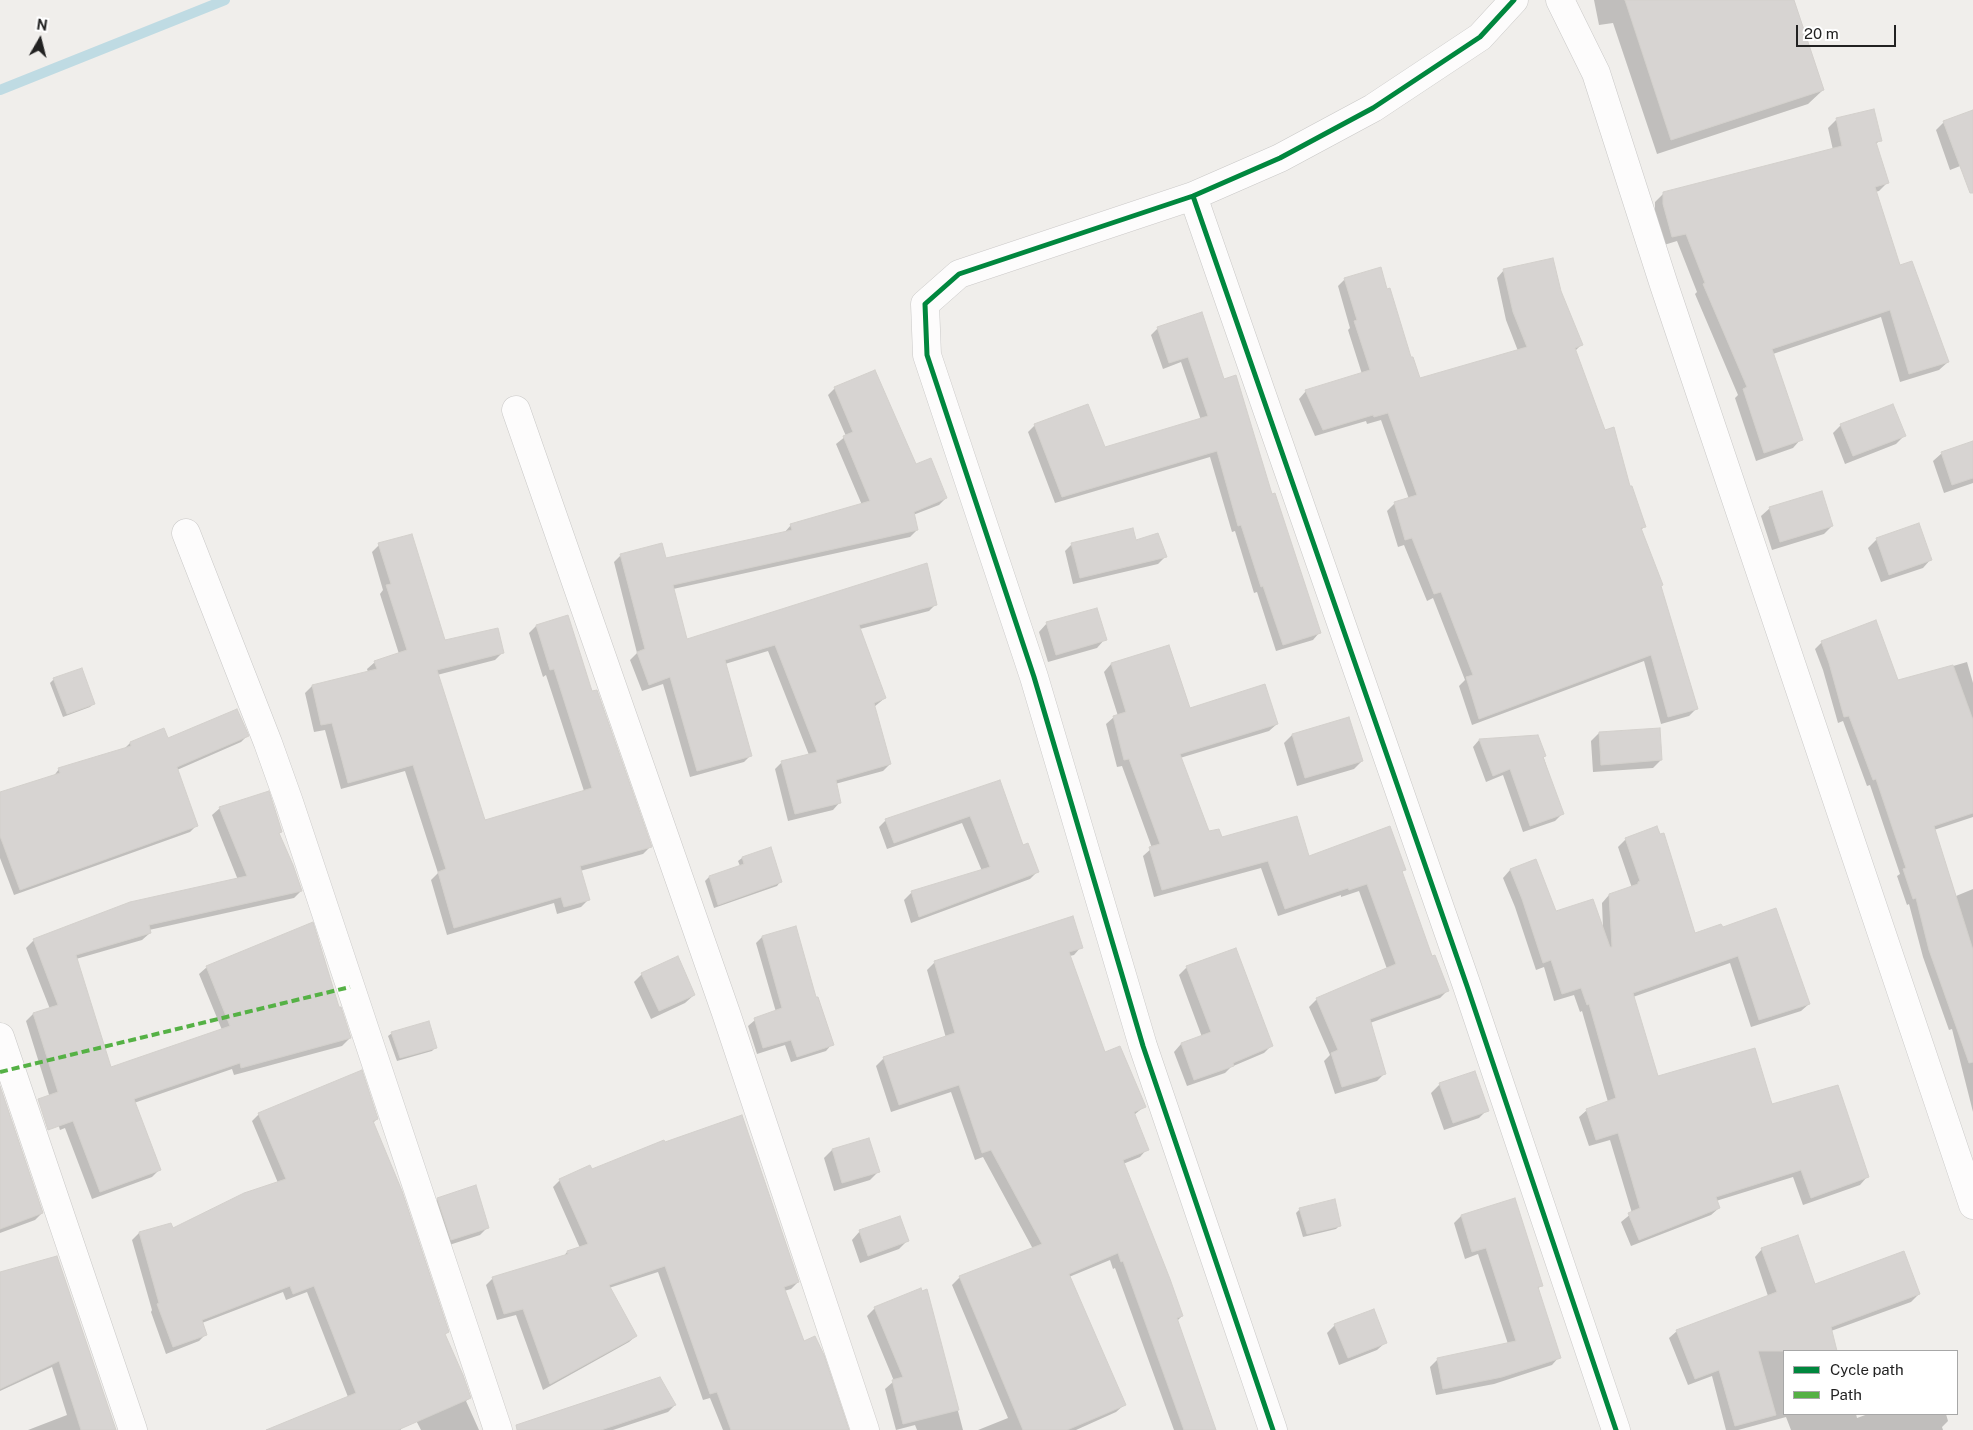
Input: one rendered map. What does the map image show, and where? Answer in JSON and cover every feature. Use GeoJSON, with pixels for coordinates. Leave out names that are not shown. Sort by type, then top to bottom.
{"type":"FeatureCollection","features":[{"type":"Feature","properties":{"kind":"street"},"geometry":{"type":"LineString","coordinates":[[1273,1430],[1143,1046],[1034,677],[927,355],[925,304],[959,274],[1193,196],[1280,158],[1373,108],[1480,37],[1514,0]]}},
{"type":"Feature","properties":{"kind":"street"},"geometry":{"type":"LineString","coordinates":[[1560,0],[1596,73],[1664,285],[1973,1205]]}},
{"type":"Feature","properties":{"kind":"street"},"geometry":{"type":"LineString","coordinates":[[1193,196],[1470,996],[1616,1430]]}},
{"type":"Feature","properties":{"kind":"street"},"geometry":{"type":"LineString","coordinates":[[516,410],[722,1004],[865,1430]]}},
{"type":"Feature","properties":{"kind":"street"},"geometry":{"type":"LineString","coordinates":[[186,533],[283,785],[498,1430]]}},
{"type":"Feature","properties":{"kind":"street"},"geometry":{"type":"LineString","coordinates":[[0,1037],[132,1430]]}},
{"type":"Feature","properties":{"kind":"building"},"geometry":{"type":"Polygon","coordinates":[[[1625,0],[1794,0],[1824,90],[1671,140],[1625,0]]]}},
{"type":"Feature","properties":{"kind":"building"},"geometry":{"type":"Polygon","coordinates":[[[1874,109],[1882,141],[1876,142],[1889,183],[1875,187],[1900,265],[1912,261],[1949,362],[1909,374],[1890,310],[1772,349],[1803,440],[1764,453],[1743,389],[1747,387],[1703,284],[1705,283],[1686,234],[1672,237],[1663,204],[1663,192],[1842,146],[1836,118],[1874,109]]]}},
{"type":"Feature","properties":{"kind":"building"},"geometry":{"type":"Polygon","coordinates":[[[1973,110],[1973,193],[1970,193],[1943,121],[1973,110]]]}},
{"type":"Feature","properties":{"kind":"building"},"geometry":{"type":"Polygon","coordinates":[[[1553,258],[1561,291],[1583,345],[1575,348],[1605,430],[1614,427],[1630,486],[1632,486],[1646,527],[1641,528],[1663,585],[1661,586],[1698,709],[1668,717],[1651,655],[1479,719],[1466,677],[1473,675],[1441,592],[1434,594],[1412,538],[1405,540],[1394,502],[1417,495],[1388,413],[1374,417],[1373,415],[1323,430],[1305,390],[1370,370],[1354,321],[1357,320],[1344,278],[1381,267],[1387,289],[1390,288],[1411,357],[1413,357],[1420,378],[1527,347],[1513,312],[1503,269],[1553,258]]]}},
{"type":"Feature","properties":{"kind":"building"},"geometry":{"type":"Polygon","coordinates":[[[1202,312],[1224,379],[1236,375],[1272,494],[1275,493],[1321,633],[1283,645],[1263,586],[1261,587],[1241,525],[1238,526],[1217,451],[1062,497],[1034,424],[1088,404],[1105,447],[1208,416],[1188,357],[1169,363],[1157,327],[1202,312]]]}},
{"type":"Feature","properties":{"kind":"building"},"geometry":{"type":"Polygon","coordinates":[[[875,370],[916,464],[931,458],[947,498],[914,512],[918,530],[673,585],[687,639],[927,563],[937,605],[859,625],[886,698],[874,703],[891,764],[836,780],[841,803],[795,814],[781,761],[817,752],[775,645],[725,660],[752,756],[697,771],[670,677],[649,685],[637,652],[645,649],[620,554],[662,543],[666,558],[792,530],[790,524],[870,501],[843,436],[853,432],[834,387],[875,370]]]}},
{"type":"Feature","properties":{"kind":"building"},"geometry":{"type":"Polygon","coordinates":[[[1893,404],[1906,436],[1853,456],[1840,424],[1893,404]]]}},
{"type":"Feature","properties":{"kind":"building"},"geometry":{"type":"Polygon","coordinates":[[[1973,441],[1973,478],[1952,485],[1941,452],[1973,441]]]}},
{"type":"Feature","properties":{"kind":"building"},"geometry":{"type":"Polygon","coordinates":[[[1822,491],[1833,526],[1780,542],[1769,507],[1822,491]]]}},
{"type":"Feature","properties":{"kind":"building"},"geometry":{"type":"Polygon","coordinates":[[[1919,523],[1932,560],[1889,575],[1876,538],[1919,523]]]}},
{"type":"Feature","properties":{"kind":"building"},"geometry":{"type":"Polygon","coordinates":[[[1133,528],[1136,540],[1158,533],[1167,557],[1080,578],[1071,543],[1133,528]]]}},
{"type":"Feature","properties":{"kind":"building"},"geometry":{"type":"Polygon","coordinates":[[[412,534],[445,640],[498,628],[504,653],[437,670],[485,820],[592,788],[554,669],[550,670],[536,625],[568,615],[592,691],[597,690],[652,847],[580,866],[590,900],[564,907],[561,897],[454,928],[438,872],[446,869],[413,765],[348,783],[332,723],[321,725],[312,685],[377,669],[374,661],[407,650],[386,585],[391,584],[378,543],[412,534]]]}},
{"type":"Feature","properties":{"kind":"building"},"geometry":{"type":"Polygon","coordinates":[[[1097,608],[1107,640],[1056,655],[1046,622],[1097,608]]]}},
{"type":"Feature","properties":{"kind":"building"},"geometry":{"type":"Polygon","coordinates":[[[1876,620],[1898,680],[1953,665],[1973,720],[1973,813],[1934,826],[1973,950],[1973,1062],[1969,1063],[1929,950],[1916,898],[1913,899],[1903,869],[1906,868],[1876,779],[1873,780],[1849,716],[1844,717],[1821,641],[1876,620]]]}},
{"type":"Feature","properties":{"kind":"building"},"geometry":{"type":"Polygon","coordinates":[[[1169,645],[1190,708],[1265,684],[1278,724],[1180,754],[1209,831],[1219,829],[1222,837],[1297,816],[1309,856],[1390,826],[1406,870],[1402,871],[1432,956],[1435,955],[1449,991],[1370,1019],[1386,1074],[1342,1087],[1331,1053],[1338,1050],[1316,998],[1396,964],[1367,884],[1349,890],[1348,888],[1285,909],[1268,861],[1162,890],[1149,847],[1160,844],[1129,759],[1124,760],[1113,716],[1126,712],[1111,663],[1169,645]]]}},
{"type":"Feature","properties":{"kind":"building"},"geometry":{"type":"Polygon","coordinates":[[[82,668],[95,704],[67,714],[53,678],[82,668]]]}},
{"type":"Feature","properties":{"kind":"building"},"geometry":{"type":"Polygon","coordinates":[[[237,709],[249,736],[177,767],[198,826],[20,890],[0,836],[0,792],[60,773],[58,768],[131,746],[130,742],[164,728],[168,738],[237,709]]]}},
{"type":"Feature","properties":{"kind":"building"},"geometry":{"type":"Polygon","coordinates":[[[1349,717],[1363,761],[1305,778],[1292,734],[1349,717]]]}},
{"type":"Feature","properties":{"kind":"building"},"geometry":{"type":"Polygon","coordinates":[[[1660,728],[1662,760],[1601,765],[1599,732],[1660,728]]]}},
{"type":"Feature","properties":{"kind":"building"},"geometry":{"type":"Polygon","coordinates":[[[1538,735],[1546,756],[1543,757],[1564,814],[1530,826],[1510,769],[1493,776],[1479,739],[1538,735]]]}},
{"type":"Feature","properties":{"kind":"building"},"geometry":{"type":"Polygon","coordinates":[[[1000,780],[1023,845],[1028,843],[1039,872],[919,917],[911,891],[990,867],[970,816],[894,843],[885,819],[1000,780]]]}},
{"type":"Feature","properties":{"kind":"building"},"geometry":{"type":"Polygon","coordinates":[[[269,791],[282,832],[279,833],[302,891],[149,925],[151,933],[76,955],[111,1067],[230,1026],[206,966],[313,922],[339,1007],[341,1007],[351,1038],[241,1068],[240,1063],[134,1099],[161,1170],[100,1192],[73,1121],[48,1130],[38,1099],[58,1092],[33,1013],[58,1005],[33,939],[130,902],[247,876],[219,807],[269,791]]]}},
{"type":"Feature","properties":{"kind":"building"},"geometry":{"type":"Polygon","coordinates":[[[1657,826],[1660,834],[1664,833],[1695,933],[1721,924],[1723,927],[1776,908],[1810,1004],[1759,1020],[1738,956],[1633,993],[1658,1076],[1755,1048],[1772,1104],[1838,1085],[1869,1177],[1811,1198],[1801,1170],[1716,1197],[1720,1208],[1639,1240],[1628,1213],[1640,1208],[1618,1133],[1596,1140],[1586,1109],[1616,1098],[1589,1004],[1587,1005],[1581,988],[1562,994],[1551,960],[1543,963],[1510,869],[1536,859],[1556,911],[1593,899],[1610,947],[1612,947],[1609,894],[1638,884],[1640,881],[1625,838],[1657,826]]]}},
{"type":"Feature","properties":{"kind":"building"},"geometry":{"type":"Polygon","coordinates":[[[771,847],[782,882],[718,905],[709,876],[744,864],[742,857],[771,847]]]}},
{"type":"Feature","properties":{"kind":"building"},"geometry":{"type":"Polygon","coordinates":[[[1073,916],[1083,948],[1069,952],[1105,1052],[1120,1046],[1146,1107],[1134,1112],[1149,1150],[1123,1160],[1183,1316],[1177,1318],[1216,1430],[1184,1430],[1123,1261],[1121,1262],[1118,1253],[1069,1274],[1126,1405],[1067,1430],[1023,1430],[959,1276],[1042,1244],[991,1150],[982,1153],[959,1085],[899,1105],[883,1057],[955,1033],[934,961],[1073,916]]]}},
{"type":"Feature","properties":{"kind":"building"},"geometry":{"type":"Polygon","coordinates":[[[796,926],[816,997],[818,997],[834,1045],[797,1057],[791,1040],[763,1048],[754,1018],[782,1008],[762,936],[796,926]]]}},
{"type":"Feature","properties":{"kind":"building"},"geometry":{"type":"Polygon","coordinates":[[[1236,948],[1273,1046],[1233,1063],[1234,1066],[1194,1080],[1181,1043],[1211,1032],[1186,966],[1236,948]]]}},
{"type":"Feature","properties":{"kind":"building"},"geometry":{"type":"Polygon","coordinates":[[[678,956],[695,995],[659,1011],[641,973],[678,956]]]}},
{"type":"Feature","properties":{"kind":"building"},"geometry":{"type":"Polygon","coordinates":[[[429,1021],[437,1048],[400,1058],[391,1032],[429,1021]]]}},
{"type":"Feature","properties":{"kind":"building"},"geometry":{"type":"Polygon","coordinates":[[[362,1070],[378,1119],[373,1121],[402,1191],[449,1332],[445,1334],[471,1398],[398,1430],[266,1430],[356,1393],[314,1286],[293,1294],[290,1286],[202,1320],[207,1335],[173,1347],[157,1304],[159,1303],[139,1232],[171,1223],[173,1228],[244,1193],[286,1179],[258,1113],[362,1070]]]}},
{"type":"Feature","properties":{"kind":"building"},"geometry":{"type":"Polygon","coordinates":[[[1475,1071],[1489,1111],[1453,1123],[1439,1083],[1475,1071]]]}},
{"type":"Feature","properties":{"kind":"building"},"geometry":{"type":"Polygon","coordinates":[[[0,1086],[43,1213],[0,1229],[0,1086]]]}},
{"type":"Feature","properties":{"kind":"building"},"geometry":{"type":"Polygon","coordinates":[[[742,1115],[799,1282],[784,1287],[804,1341],[815,1336],[824,1355],[849,1430],[731,1430],[717,1392],[710,1394],[665,1266],[609,1285],[637,1336],[550,1384],[523,1309],[504,1314],[492,1277],[568,1254],[567,1251],[588,1244],[559,1179],[590,1165],[592,1169],[664,1140],[665,1142],[742,1115]]]}},
{"type":"Feature","properties":{"kind":"building"},"geometry":{"type":"Polygon","coordinates":[[[869,1138],[880,1172],[842,1183],[832,1149],[869,1138]]]}},
{"type":"Feature","properties":{"kind":"building"},"geometry":{"type":"Polygon","coordinates":[[[476,1185],[489,1228],[451,1240],[437,1198],[476,1185]]]}},
{"type":"Feature","properties":{"kind":"building"},"geometry":{"type":"Polygon","coordinates":[[[1515,1198],[1543,1286],[1538,1287],[1561,1358],[1502,1377],[1443,1389],[1437,1358],[1516,1341],[1486,1248],[1472,1252],[1461,1215],[1515,1198]]]}},
{"type":"Feature","properties":{"kind":"building"},"geometry":{"type":"Polygon","coordinates":[[[1335,1199],[1341,1226],[1307,1234],[1299,1208],[1335,1199]]]}},
{"type":"Feature","properties":{"kind":"building"},"geometry":{"type":"Polygon","coordinates":[[[900,1216],[909,1241],[868,1256],[859,1230],[900,1216]]]}},
{"type":"Feature","properties":{"kind":"building"},"geometry":{"type":"Polygon","coordinates":[[[1798,1235],[1815,1284],[1904,1251],[1920,1294],[1831,1327],[1837,1350],[1758,1351],[1776,1415],[1735,1426],[1719,1370],[1695,1379],[1676,1330],[1777,1292],[1761,1248],[1798,1235]]]}},
{"type":"Feature","properties":{"kind":"building"},"geometry":{"type":"Polygon","coordinates":[[[57,1256],[116,1430],[81,1430],[59,1361],[0,1389],[0,1272],[57,1256]]]}},
{"type":"Feature","properties":{"kind":"building"},"geometry":{"type":"Polygon","coordinates":[[[921,1288],[922,1291],[927,1289],[959,1410],[903,1424],[892,1380],[903,1377],[874,1307],[921,1288]]]}},
{"type":"Feature","properties":{"kind":"building"},"geometry":{"type":"Polygon","coordinates":[[[1374,1309],[1387,1343],[1348,1358],[1334,1324],[1374,1309]]]}},
{"type":"Feature","properties":{"kind":"building"},"geometry":{"type":"Polygon","coordinates":[[[660,1377],[676,1405],[601,1430],[517,1430],[516,1425],[660,1377]]]}},
{"type":"Feature","properties":{"kind":"waterway"},"geometry":{"type":"LineString","coordinates":[[0,90],[225,0]]}},
{"type":"Feature","properties":{"kind":"marked path"},"geometry":{"type":"LineString","coordinates":[[0,1072],[350,987]]}},
{"type":"Feature","properties":{"kind":"cycle path"},"geometry":{"type":"LineString","coordinates":[[1273,1430],[1143,1046],[1034,677],[927,355],[925,304],[959,274],[1193,196],[1280,158],[1373,108],[1480,37],[1514,0]]}},
{"type":"Feature","properties":{"kind":"cycle path"},"geometry":{"type":"LineString","coordinates":[[1193,196],[1467,986],[1616,1430]]}}]}
